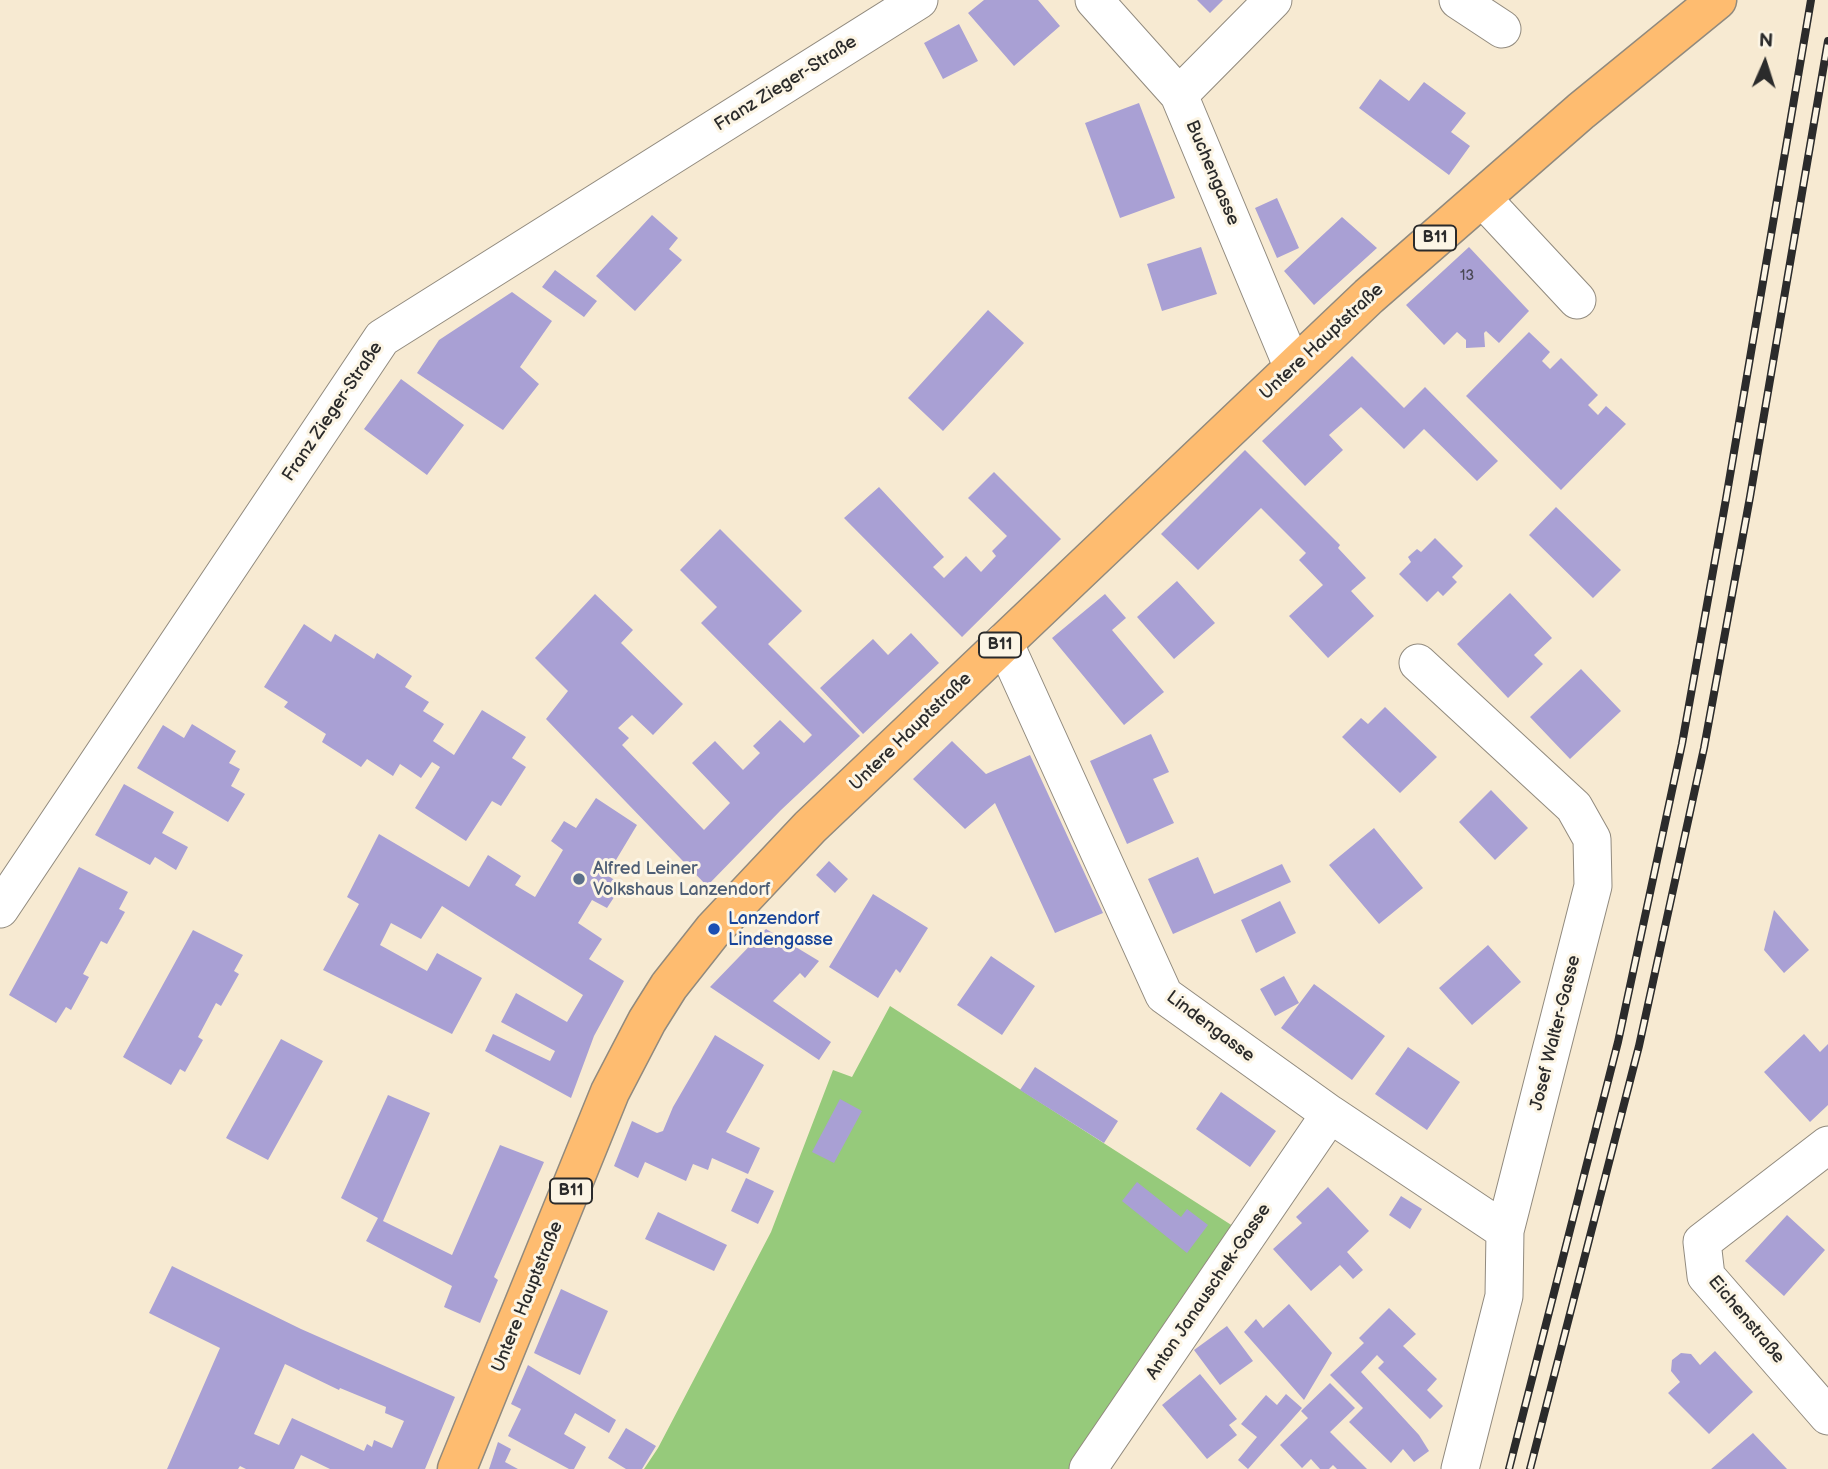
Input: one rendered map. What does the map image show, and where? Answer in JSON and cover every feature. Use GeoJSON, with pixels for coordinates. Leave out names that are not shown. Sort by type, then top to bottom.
{"type":"FeatureCollection","features":[{"type":"Feature","properties":{"kind":"main road","name":"Untere Hauptstraße"},"geometry":{"type":"LineString","coordinates":[[457,1469],[610,1092],[647,1021],[669,986],[714,929],[810,827],[1369,296],[1581,111],[1717,0]]}},
{"type":"Feature","properties":{"kind":"street","name":"Franz Zieger-Straße"},"geometry":{"type":"LineString","coordinates":[[0,909],[382,338],[919,0]]}},
{"type":"Feature","properties":{"kind":"street","name":"Buchengasse"},"geometry":{"type":"LineString","coordinates":[[1094,0],[1179,94],[1293,368]]}},
{"type":"Feature","properties":{"kind":"street"},"geometry":{"type":"LineString","coordinates":[[1179,94],[1273,0]]}},
{"type":"Feature","properties":{"kind":"street"},"geometry":{"type":"LineString","coordinates":[[1458,0],[1502,29]]}},
{"type":"Feature","properties":{"kind":"street"},"geometry":{"type":"LineString","coordinates":[[1482,198],[1577,300]]}},
{"type":"Feature","properties":{"kind":"street","name":"Lindengasse"},"geometry":{"type":"LineString","coordinates":[[1004,642],[1164,995],[1330,1114],[1505,1231]]}},
{"type":"Feature","properties":{"kind":"street","name":"Josef Walter-Gasse"},"geometry":{"type":"LineString","coordinates":[[1418,663],[1574,807],[1592,839],[1593,886],[1505,1231],[1504,1296],[1460,1469]]}},
{"type":"Feature","properties":{"kind":"street","name":"Anton Janauschek-Gasse"},"geometry":{"type":"LineString","coordinates":[[1088,1469],[1330,1114]]}},
{"type":"Feature","properties":{"kind":"street","name":"Eichenstraße"},"geometry":{"type":"LineString","coordinates":[[1828,1145],[1702,1242],[1706,1276],[1828,1416]]}},
{"type":"Feature","properties":{"kind":"green space"},"geometry":{"type":"Polygon","coordinates":[[[890,1006],[1236,1228],[1069,1469],[644,1469],[658,1448],[771,1232],[833,1070],[852,1077],[890,1006]]]}},
{"type":"Feature","properties":{"kind":"building"},"geometry":{"type":"Polygon","coordinates":[[[984,0],[1038,0],[1060,26],[1014,66],[968,13],[984,0]]]}},
{"type":"Feature","properties":{"kind":"building"},"geometry":{"type":"Polygon","coordinates":[[[1197,0],[1223,0],[1210,13],[1197,0]]]}},
{"type":"Feature","properties":{"kind":"building"},"geometry":{"type":"Polygon","coordinates":[[[959,24],[978,61],[943,79],[924,43],[959,24]]]}},
{"type":"Feature","properties":{"kind":"building"},"geometry":{"type":"Polygon","coordinates":[[[1380,79],[1409,101],[1424,82],[1466,113],[1451,132],[1470,146],[1449,175],[1359,108],[1380,79]]]}},
{"type":"Feature","properties":{"kind":"building"},"geometry":{"type":"Polygon","coordinates":[[[1139,103],[1175,198],[1120,218],[1085,123],[1139,103]]]}},
{"type":"Feature","properties":{"kind":"building"},"geometry":{"type":"Polygon","coordinates":[[[1277,198],[1299,248],[1277,258],[1255,208],[1277,198]]]}},
{"type":"Feature","properties":{"kind":"building"},"geometry":{"type":"Polygon","coordinates":[[[652,215],[678,238],[669,249],[682,260],[635,311],[596,276],[652,215]]]}},
{"type":"Feature","properties":{"kind":"building"},"geometry":{"type":"Polygon","coordinates":[[[1342,217],[1377,248],[1314,305],[1284,271],[1342,217]]]}},
{"type":"Feature","properties":{"kind":"building"},"geometry":{"type":"Polygon","coordinates":[[[1201,247],[1217,294],[1162,311],[1147,264],[1201,247]]]}},
{"type":"Feature","properties":{"kind":"building"},"geometry":{"type":"Polygon","coordinates":[[[1469,247],[1529,311],[1499,343],[1486,331],[1485,347],[1466,348],[1466,340],[1457,332],[1444,345],[1406,305],[1469,247]]]}},
{"type":"Feature","properties":{"kind":"building"},"geometry":{"type":"Polygon","coordinates":[[[555,270],[597,301],[584,317],[542,287],[555,270]]]}},
{"type":"Feature","properties":{"kind":"building"},"geometry":{"type":"Polygon","coordinates":[[[512,292],[552,321],[520,367],[539,384],[503,430],[417,373],[439,340],[512,292]]]}},
{"type":"Feature","properties":{"kind":"building"},"geometry":{"type":"Polygon","coordinates":[[[988,310],[1024,343],[943,431],[908,398],[988,310]]]}},
{"type":"Feature","properties":{"kind":"building"},"geometry":{"type":"Polygon","coordinates":[[[1529,332],[1550,352],[1542,361],[1550,369],[1561,358],[1598,395],[1588,405],[1598,415],[1606,406],[1626,424],[1561,490],[1466,396],[1529,332]]]}},
{"type":"Feature","properties":{"kind":"building"},"geometry":{"type":"Polygon","coordinates":[[[1352,356],[1404,408],[1425,387],[1498,461],[1477,481],[1424,429],[1404,449],[1361,407],[1329,435],[1343,450],[1305,486],[1262,441],[1352,356]]]}},
{"type":"Feature","properties":{"kind":"building"},"geometry":{"type":"Polygon","coordinates":[[[401,379],[464,425],[427,475],[364,429],[401,379]]]}},
{"type":"Feature","properties":{"kind":"building"},"geometry":{"type":"Polygon","coordinates":[[[1245,450],[1340,545],[1338,548],[1366,578],[1351,591],[1374,616],[1328,658],[1289,616],[1323,585],[1299,560],[1306,553],[1261,508],[1198,570],[1161,534],[1245,450]]]}},
{"type":"Feature","properties":{"kind":"building"},"geometry":{"type":"Polygon","coordinates":[[[994,472],[1061,539],[962,637],[844,518],[879,487],[944,557],[933,567],[944,578],[966,556],[981,572],[996,556],[992,551],[1007,536],[968,498],[994,472]]]}},
{"type":"Feature","properties":{"kind":"building"},"geometry":{"type":"Polygon","coordinates":[[[1556,507],[1621,570],[1593,598],[1529,535],[1556,507]]]}},
{"type":"Feature","properties":{"kind":"building"},"geometry":{"type":"Polygon","coordinates":[[[720,529],[802,611],[768,644],[860,736],[781,810],[707,886],[546,719],[568,691],[535,658],[595,594],[633,630],[621,643],[683,704],[653,735],[632,715],[618,728],[629,738],[622,745],[704,830],[730,803],[692,763],[715,741],[743,770],[760,753],[753,746],[780,720],[804,743],[812,735],[701,623],[717,607],[680,570],[720,529]]]}},
{"type":"Feature","properties":{"kind":"building"},"geometry":{"type":"Polygon","coordinates":[[[1435,538],[1463,566],[1452,577],[1457,582],[1443,596],[1438,591],[1427,602],[1399,574],[1411,562],[1408,557],[1417,549],[1421,552],[1435,538]]]}},
{"type":"Feature","properties":{"kind":"building"},"geometry":{"type":"Polygon","coordinates":[[[1177,581],[1215,623],[1174,659],[1137,617],[1177,581]]]}},
{"type":"Feature","properties":{"kind":"building"},"geometry":{"type":"Polygon","coordinates":[[[1510,593],[1552,638],[1534,655],[1543,664],[1508,698],[1457,644],[1510,593]]]}},
{"type":"Feature","properties":{"kind":"building"},"geometry":{"type":"Polygon","coordinates":[[[1105,594],[1126,618],[1112,630],[1164,692],[1124,725],[1052,638],[1105,594]]]}},
{"type":"Feature","properties":{"kind":"building"},"geometry":{"type":"Polygon","coordinates":[[[304,624],[331,642],[335,634],[374,659],[377,653],[412,676],[405,687],[429,702],[423,711],[444,724],[433,741],[454,755],[482,710],[526,737],[512,758],[526,767],[501,806],[492,801],[466,841],[415,808],[440,767],[432,762],[421,778],[400,764],[393,776],[367,759],[361,767],[322,742],[326,734],[284,707],[288,702],[264,687],[304,624]]]}},
{"type":"Feature","properties":{"kind":"building"},"geometry":{"type":"Polygon","coordinates":[[[911,633],[939,663],[863,734],[820,688],[873,639],[888,655],[911,633]]]}},
{"type":"Feature","properties":{"kind":"building"},"geometry":{"type":"Polygon","coordinates":[[[1581,669],[1621,711],[1570,759],[1530,717],[1581,669]]]}},
{"type":"Feature","properties":{"kind":"building"},"geometry":{"type":"Polygon","coordinates":[[[1385,707],[1437,757],[1400,793],[1342,737],[1361,718],[1368,724],[1385,707]]]}},
{"type":"Feature","properties":{"kind":"building"},"geometry":{"type":"Polygon","coordinates":[[[192,724],[236,751],[229,763],[240,769],[231,786],[245,794],[228,822],[137,768],[163,725],[184,738],[192,724]]]}},
{"type":"Feature","properties":{"kind":"building"},"geometry":{"type":"Polygon","coordinates":[[[1151,734],[1169,772],[1153,779],[1174,823],[1127,844],[1090,761],[1151,734]]]}},
{"type":"Feature","properties":{"kind":"building"},"geometry":{"type":"Polygon","coordinates":[[[952,741],[986,774],[1030,755],[1103,913],[1055,933],[995,803],[965,829],[913,779],[952,741]]]}},
{"type":"Feature","properties":{"kind":"building"},"geometry":{"type":"Polygon","coordinates":[[[124,784],[174,812],[162,833],[188,847],[176,870],[155,857],[150,865],[95,835],[124,784]]]}},
{"type":"Feature","properties":{"kind":"building"},"geometry":{"type":"Polygon","coordinates":[[[1491,790],[1528,828],[1495,860],[1459,822],[1491,790]]]}},
{"type":"Feature","properties":{"kind":"building"},"geometry":{"type":"Polygon","coordinates":[[[596,798],[637,825],[607,875],[622,885],[607,908],[592,900],[578,923],[602,939],[589,959],[624,981],[594,1036],[571,1098],[485,1051],[493,1034],[550,1061],[555,1051],[501,1022],[516,993],[567,1022],[583,995],[442,906],[421,939],[391,923],[380,945],[427,971],[437,953],[482,978],[452,1034],[323,970],[359,904],[347,897],[379,834],[469,887],[488,855],[521,876],[515,885],[535,897],[563,850],[551,841],[564,821],[576,828],[596,798]]]}},
{"type":"Feature","properties":{"kind":"building"},"geometry":{"type":"Polygon","coordinates":[[[1374,828],[1423,888],[1379,924],[1329,865],[1374,828]]]}},
{"type":"Feature","properties":{"kind":"building"},"geometry":{"type":"Polygon","coordinates":[[[1198,857],[1214,894],[1282,864],[1291,882],[1173,934],[1148,879],[1198,857]]]}},
{"type":"Feature","properties":{"kind":"building"},"geometry":{"type":"Polygon","coordinates":[[[829,861],[848,879],[835,893],[816,875],[829,861]]]}},
{"type":"Feature","properties":{"kind":"building"},"geometry":{"type":"Polygon","coordinates":[[[79,867],[128,892],[119,909],[125,912],[107,944],[101,941],[83,974],[89,977],[71,1010],[66,1007],[56,1023],[9,995],[79,867]]]}},
{"type":"Feature","properties":{"kind":"building"},"geometry":{"type":"Polygon","coordinates":[[[873,894],[928,928],[900,973],[896,969],[878,998],[829,967],[873,894]]]}},
{"type":"Feature","properties":{"kind":"building"},"geometry":{"type":"Polygon","coordinates":[[[1280,901],[1296,933],[1256,953],[1241,920],[1280,901]]]}},
{"type":"Feature","properties":{"kind":"building"},"geometry":{"type":"Polygon","coordinates":[[[1774,910],[1809,950],[1784,973],[1764,950],[1774,910]]]}},
{"type":"Feature","properties":{"kind":"building"},"geometry":{"type":"Polygon","coordinates":[[[766,929],[819,961],[805,978],[800,973],[773,1001],[831,1042],[819,1060],[710,987],[766,929]]]}},
{"type":"Feature","properties":{"kind":"building"},"geometry":{"type":"Polygon","coordinates":[[[193,930],[243,955],[234,971],[239,974],[221,1006],[216,1003],[198,1037],[203,1040],[185,1072],[180,1069],[171,1085],[123,1057],[193,930]]]}},
{"type":"Feature","properties":{"kind":"building"},"geometry":{"type":"Polygon","coordinates":[[[1488,945],[1521,982],[1472,1025],[1439,988],[1488,945]]]}},
{"type":"Feature","properties":{"kind":"building"},"geometry":{"type":"Polygon","coordinates":[[[991,956],[1035,986],[1002,1035],[957,1005],[991,956]]]}},
{"type":"Feature","properties":{"kind":"building"},"geometry":{"type":"Polygon","coordinates":[[[1284,976],[1299,1003],[1275,1016],[1260,989],[1284,976]]]}},
{"type":"Feature","properties":{"kind":"building"},"geometry":{"type":"Polygon","coordinates":[[[1314,984],[1385,1036],[1352,1080],[1281,1028],[1314,984]]]}},
{"type":"Feature","properties":{"kind":"building"},"geometry":{"type":"Polygon","coordinates":[[[1804,1034],[1820,1052],[1828,1044],[1828,1105],[1810,1122],[1764,1072],[1804,1034]]]}},
{"type":"Feature","properties":{"kind":"building"},"geometry":{"type":"Polygon","coordinates":[[[715,1035],[764,1065],[726,1132],[760,1148],[748,1174],[712,1158],[708,1170],[693,1164],[686,1181],[645,1162],[638,1178],[614,1166],[632,1121],[657,1133],[663,1131],[673,1107],[715,1035]]]}},
{"type":"Feature","properties":{"kind":"building"},"geometry":{"type":"Polygon","coordinates":[[[281,1039],[323,1061],[268,1160],[226,1138],[281,1039]]]}},
{"type":"Feature","properties":{"kind":"building"},"geometry":{"type":"Polygon","coordinates":[[[1408,1047],[1460,1082],[1427,1130],[1375,1094],[1408,1047]]]}},
{"type":"Feature","properties":{"kind":"building"},"geometry":{"type":"Polygon","coordinates":[[[1035,1067],[1118,1121],[1104,1143],[1020,1090],[1035,1067]]]}},
{"type":"Feature","properties":{"kind":"building"},"geometry":{"type":"Polygon","coordinates":[[[1221,1092],[1276,1131],[1250,1167],[1196,1129],[1221,1092]]]}},
{"type":"Feature","properties":{"kind":"building"},"geometry":{"type":"Polygon","coordinates":[[[388,1095],[430,1113],[383,1221],[452,1255],[500,1145],[544,1162],[494,1277],[498,1280],[480,1323],[444,1307],[452,1286],[366,1241],[378,1218],[341,1198],[388,1095]]]}},
{"type":"Feature","properties":{"kind":"building"},"geometry":{"type":"Polygon","coordinates":[[[840,1099],[862,1111],[834,1163],[812,1152],[840,1099]]]}},
{"type":"Feature","properties":{"kind":"building"},"geometry":{"type":"Polygon","coordinates":[[[746,1178],[774,1191],[758,1224],[731,1211],[746,1178]]]}},
{"type":"Feature","properties":{"kind":"building"},"geometry":{"type":"Polygon","coordinates":[[[1137,1182],[1181,1217],[1187,1209],[1208,1225],[1187,1253],[1122,1201],[1137,1182]]]}},
{"type":"Feature","properties":{"kind":"building"},"geometry":{"type":"Polygon","coordinates":[[[1328,1187],[1369,1231],[1347,1252],[1363,1270],[1353,1279],[1340,1265],[1311,1291],[1273,1249],[1302,1223],[1296,1217],[1328,1187]]]}},
{"type":"Feature","properties":{"kind":"building"},"geometry":{"type":"Polygon","coordinates":[[[1401,1196],[1422,1209],[1410,1229],[1389,1215],[1401,1196]]]}},
{"type":"Feature","properties":{"kind":"building"},"geometry":{"type":"Polygon","coordinates":[[[658,1212],[727,1245],[714,1271],[645,1239],[658,1212]]]}},
{"type":"Feature","properties":{"kind":"building"},"geometry":{"type":"Polygon","coordinates":[[[1787,1215],[1825,1250],[1784,1296],[1745,1261],[1787,1215]]]}},
{"type":"Feature","properties":{"kind":"building"},"geometry":{"type":"Polygon","coordinates":[[[172,1266],[301,1329],[455,1397],[425,1469],[330,1469],[301,1455],[294,1469],[246,1469],[240,1466],[238,1469],[167,1469],[220,1348],[149,1313],[172,1266]],[[285,1364],[254,1434],[279,1445],[292,1418],[364,1451],[367,1444],[372,1447],[374,1440],[392,1448],[404,1421],[385,1413],[386,1407],[340,1388],[339,1390],[285,1364]]]}},
{"type":"Feature","properties":{"kind":"building"},"geometry":{"type":"Polygon","coordinates":[[[561,1289],[608,1311],[580,1375],[534,1353],[561,1289]]]}},
{"type":"Feature","properties":{"kind":"building"},"geometry":{"type":"Polygon","coordinates":[[[1289,1304],[1332,1353],[1304,1400],[1244,1332],[1256,1319],[1263,1328],[1289,1304]]]}},
{"type":"Feature","properties":{"kind":"building"},"geometry":{"type":"Polygon","coordinates":[[[1389,1308],[1416,1334],[1403,1346],[1437,1379],[1427,1390],[1443,1406],[1430,1419],[1378,1368],[1384,1362],[1377,1355],[1361,1372],[1419,1435],[1429,1451],[1414,1462],[1403,1449],[1391,1463],[1349,1422],[1363,1408],[1330,1375],[1364,1343],[1359,1338],[1389,1308]]]}},
{"type":"Feature","properties":{"kind":"building"},"geometry":{"type":"Polygon","coordinates":[[[1227,1326],[1253,1361],[1220,1385],[1194,1350],[1227,1326]]]}},
{"type":"Feature","properties":{"kind":"building"},"geometry":{"type":"Polygon","coordinates":[[[1715,1351],[1753,1392],[1709,1434],[1668,1393],[1680,1382],[1671,1371],[1672,1360],[1681,1353],[1691,1354],[1700,1365],[1715,1351]]]}},
{"type":"Feature","properties":{"kind":"building"},"geometry":{"type":"Polygon","coordinates":[[[528,1365],[616,1420],[609,1433],[575,1413],[564,1434],[586,1447],[574,1469],[569,1469],[508,1436],[521,1409],[511,1404],[528,1365]]]}},
{"type":"Feature","properties":{"kind":"building"},"geometry":{"type":"Polygon","coordinates":[[[1200,1374],[1237,1419],[1229,1425],[1237,1435],[1207,1459],[1162,1405],[1200,1374]]]}},
{"type":"Feature","properties":{"kind":"building"},"geometry":{"type":"Polygon","coordinates":[[[1330,1383],[1355,1408],[1330,1432],[1367,1469],[1337,1469],[1333,1465],[1329,1469],[1320,1469],[1311,1459],[1302,1468],[1280,1445],[1308,1418],[1301,1411],[1330,1383]]]}},
{"type":"Feature","properties":{"kind":"building"},"geometry":{"type":"Polygon","coordinates":[[[1286,1394],[1302,1408],[1248,1469],[1238,1460],[1257,1437],[1241,1424],[1266,1395],[1277,1405],[1286,1394]]]}},
{"type":"Feature","properties":{"kind":"building"},"geometry":{"type":"Polygon","coordinates":[[[626,1428],[656,1446],[642,1469],[626,1469],[608,1458],[626,1428]]]}},
{"type":"Feature","properties":{"kind":"building"},"geometry":{"type":"Polygon","coordinates":[[[1753,1433],[1787,1469],[1711,1469],[1753,1433]]]}},
{"type":"Feature","properties":{"kind":"building"},"geometry":{"type":"Polygon","coordinates":[[[498,1442],[511,1449],[505,1462],[518,1469],[489,1469],[498,1442]]]}},
{"type":"Feature","properties":{"kind":"railway"},"geometry":{"type":"LineString","coordinates":[[1509,1469],[1618,1042],[1682,744],[1811,0]]}},
{"type":"Feature","properties":{"kind":"railway"},"geometry":{"type":"LineString","coordinates":[[1530,1469],[1639,1046],[1704,748],[1828,41]]}},
{"type":"Feature","properties":{"kind":"place","name":"Alfred Leiner Volkshaus Lanzendorf"},"geometry":{"type":"Point","coordinates":[579,879]}},
{"type":"Feature","properties":{"kind":"place","name":"Lanzendorf Lindengasse"},"geometry":{"type":"Point","coordinates":[714,929]}}]}
